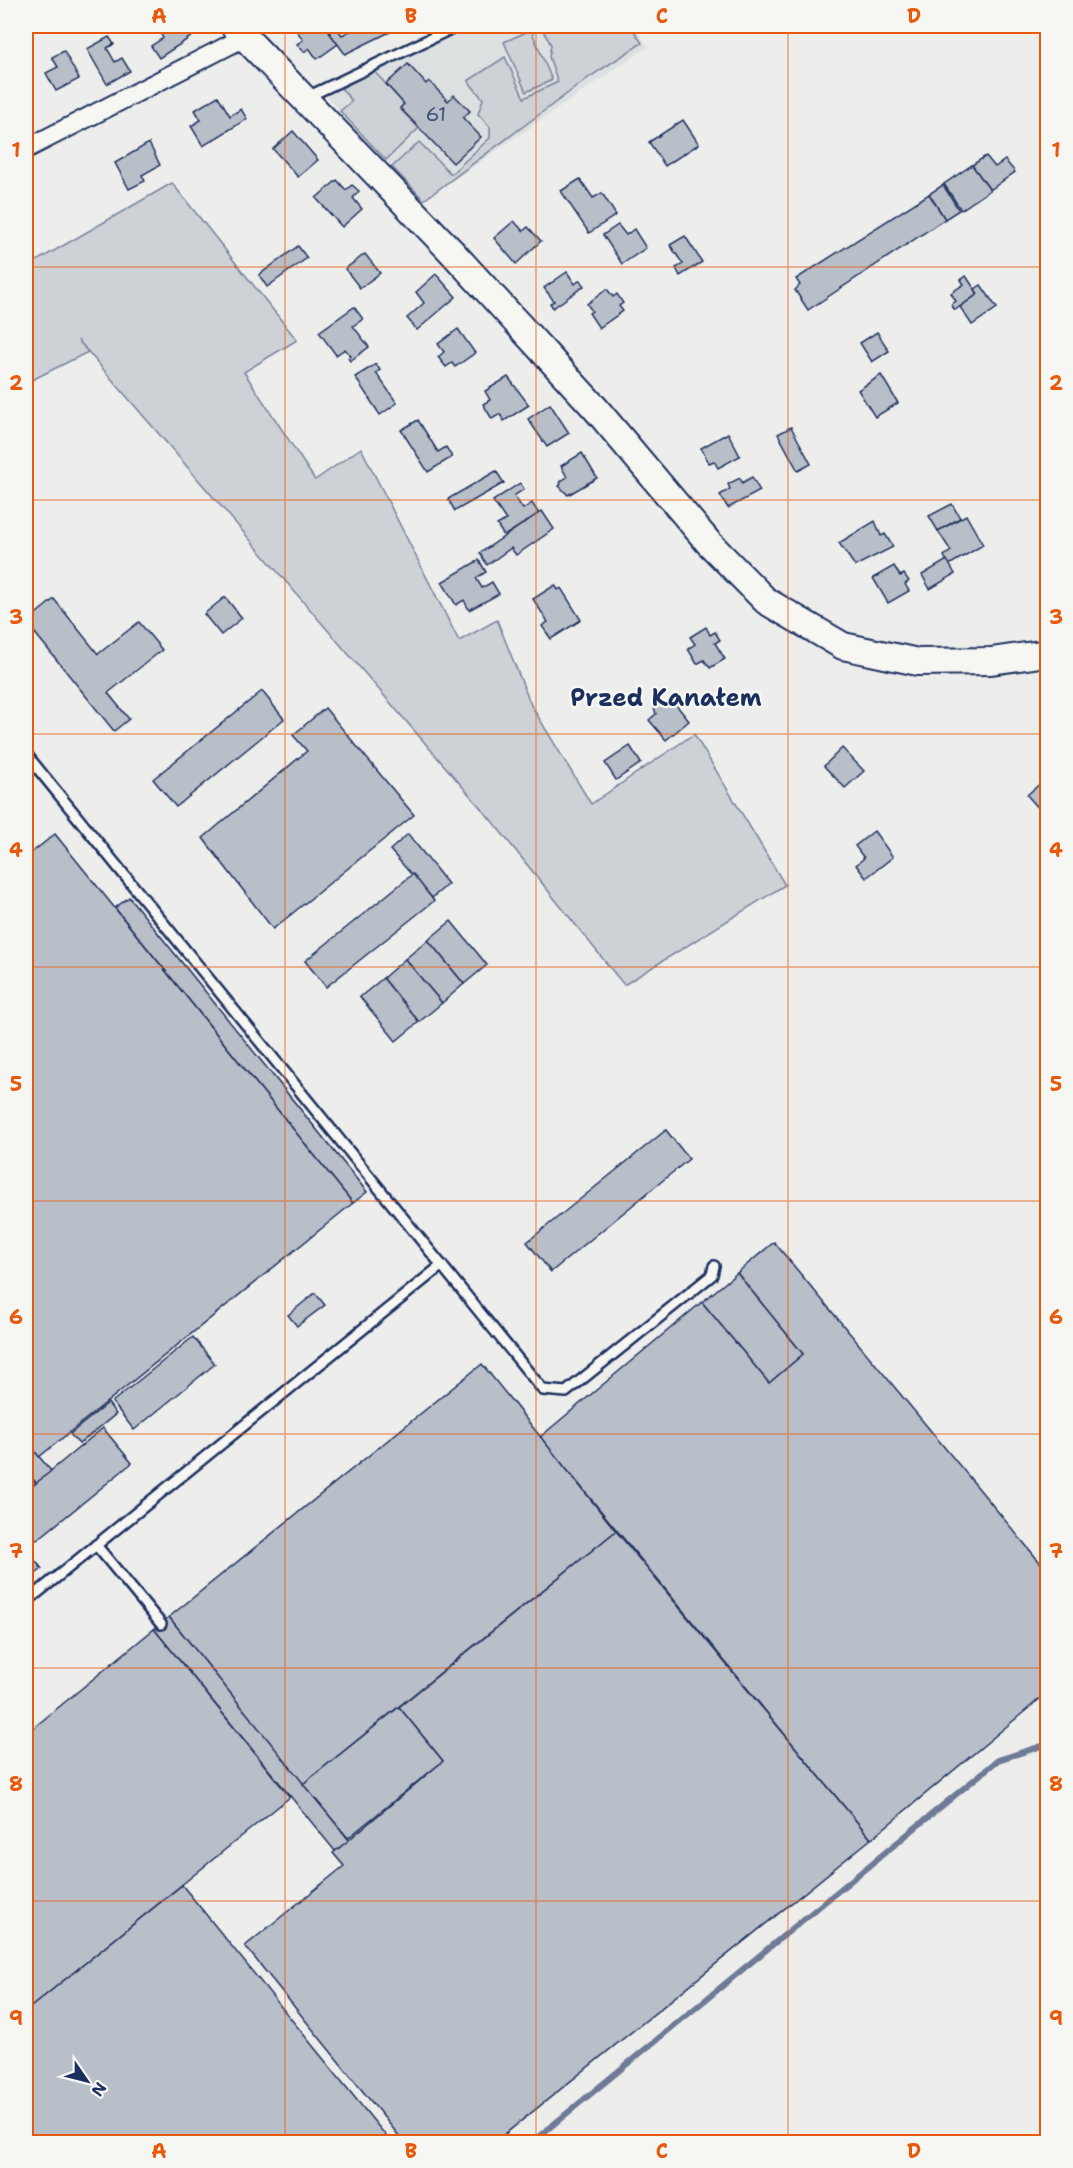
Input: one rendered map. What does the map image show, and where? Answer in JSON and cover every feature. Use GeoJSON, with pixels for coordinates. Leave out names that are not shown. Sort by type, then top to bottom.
{"type":"FeatureCollection","features":[{"type":"Feature","properties":{"kind":"street"},"geometry":{"type":"LineString","coordinates":[[26,149],[239,31],[450,251],[596,409],[708,542],[766,601],[843,646],[918,662],[991,661],[1047,653]]}},
{"type":"Feature","properties":{"kind":"lane"},"geometry":{"type":"LineString","coordinates":[[303,99],[458,26]]}},
{"type":"Feature","properties":{"kind":"lane"},"geometry":{"type":"LineString","coordinates":[[26,754],[543,1390],[566,1392],[712,1275],[714,1266]]}},
{"type":"Feature","properties":{"kind":"lane"},"geometry":{"type":"LineString","coordinates":[[26,1602],[442,1265]]}},
{"type":"Feature","properties":{"kind":"lane"},"geometry":{"type":"LineString","coordinates":[[96,1545],[161,1624]]}},
{"type":"Feature","properties":{"kind":"shaded area"},"geometry":{"type":"Polygon","coordinates":[[[464,26],[634,26],[648,47],[424,200],[326,96],[464,26]]]}},
{"type":"Feature","properties":{"kind":"shaded area"},"geometry":{"type":"Polygon","coordinates":[[[541,26],[631,26],[642,43],[591,76],[424,200],[392,167],[419,142],[451,174],[490,138],[490,127],[478,114],[483,99],[468,81],[505,57],[524,98],[558,82],[549,57],[551,45],[541,26]]]}},
{"type":"Feature","properties":{"kind":"shaded area"},"geometry":{"type":"Polygon","coordinates":[[[531,30],[552,80],[526,92],[504,42],[531,30]]]}},
{"type":"Feature","properties":{"kind":"shaded area"},"geometry":{"type":"Polygon","coordinates":[[[374,71],[404,104],[400,109],[419,128],[386,160],[340,111],[352,101],[341,88],[374,71]]]}},
{"type":"Feature","properties":{"kind":"shaded area"},"geometry":{"type":"Polygon","coordinates":[[[172,183],[297,340],[244,372],[315,480],[361,448],[459,641],[497,620],[531,705],[591,804],[694,734],[785,885],[624,985],[492,821],[78,340],[88,352],[26,383],[26,267],[172,183]]]}},
{"type":"Feature","properties":{"kind":"building"},"geometry":{"type":"Polygon","coordinates":[[[168,26],[174,26],[176,29],[188,26],[194,35],[159,58],[151,46],[163,38],[159,31],[168,26]]]}},
{"type":"Feature","properties":{"kind":"building"},"geometry":{"type":"Polygon","coordinates":[[[335,26],[329,32],[338,44],[317,59],[309,48],[304,52],[297,44],[303,40],[295,28],[335,26]]]}},
{"type":"Feature","properties":{"kind":"building"},"geometry":{"type":"Polygon","coordinates":[[[360,26],[402,26],[345,54],[329,32],[336,27],[342,35],[360,26]]]}},
{"type":"Feature","properties":{"kind":"building"},"geometry":{"type":"Polygon","coordinates":[[[109,37],[114,44],[107,48],[115,62],[122,58],[130,71],[107,84],[87,49],[109,37]]]}},
{"type":"Feature","properties":{"kind":"building"},"geometry":{"type":"Polygon","coordinates":[[[64,51],[79,79],[56,91],[46,73],[58,67],[52,57],[64,51]]]}},
{"type":"Feature","properties":{"kind":"building"},"geometry":{"type":"Polygon","coordinates":[[[408,64],[426,84],[429,81],[448,101],[454,95],[470,111],[463,118],[481,137],[453,163],[400,108],[404,104],[386,84],[408,64]]]}},
{"type":"Feature","properties":{"kind":"building"},"geometry":{"type":"Polygon","coordinates":[[[218,96],[230,116],[241,109],[247,119],[203,146],[191,126],[201,120],[195,110],[218,96]]]}},
{"type":"Feature","properties":{"kind":"building"},"geometry":{"type":"Polygon","coordinates":[[[683,120],[699,144],[665,166],[649,142],[683,120]]]}},
{"type":"Feature","properties":{"kind":"building"},"geometry":{"type":"Polygon","coordinates":[[[293,131],[318,160],[298,177],[273,149],[293,131]]]}},
{"type":"Feature","properties":{"kind":"building"},"geometry":{"type":"Polygon","coordinates":[[[149,143],[160,165],[142,175],[145,181],[129,189],[115,163],[149,143]]]}},
{"type":"Feature","properties":{"kind":"building"},"geometry":{"type":"Polygon","coordinates":[[[986,156],[995,167],[1005,160],[1015,172],[990,190],[972,165],[986,156]]]}},
{"type":"Feature","properties":{"kind":"building"},"geometry":{"type":"Polygon","coordinates":[[[972,165],[990,190],[961,210],[944,184],[972,165]]]}},
{"type":"Feature","properties":{"kind":"building"},"geometry":{"type":"Polygon","coordinates":[[[580,179],[593,198],[602,193],[616,215],[589,233],[561,191],[580,179]]]}},
{"type":"Feature","properties":{"kind":"building"},"geometry":{"type":"Polygon","coordinates":[[[337,180],[346,190],[352,185],[359,191],[353,198],[362,209],[342,227],[316,198],[337,180]]]}},
{"type":"Feature","properties":{"kind":"building"},"geometry":{"type":"Polygon","coordinates":[[[943,185],[959,210],[945,219],[929,194],[943,185]]]}},
{"type":"Feature","properties":{"kind":"building"},"geometry":{"type":"Polygon","coordinates":[[[929,194],[945,219],[808,310],[795,290],[800,285],[796,279],[929,194]]]}},
{"type":"Feature","properties":{"kind":"building"},"geometry":{"type":"Polygon","coordinates":[[[514,221],[523,231],[528,227],[541,241],[516,264],[494,238],[514,221]]]}},
{"type":"Feature","properties":{"kind":"building"},"geometry":{"type":"Polygon","coordinates":[[[618,225],[626,235],[634,229],[646,248],[622,264],[603,235],[618,225]]]}},
{"type":"Feature","properties":{"kind":"building"},"geometry":{"type":"Polygon","coordinates":[[[685,236],[702,262],[680,276],[676,268],[683,264],[670,245],[685,236]]]}},
{"type":"Feature","properties":{"kind":"building"},"geometry":{"type":"Polygon","coordinates":[[[298,246],[307,258],[267,287],[259,275],[298,246]]]}},
{"type":"Feature","properties":{"kind":"building"},"geometry":{"type":"Polygon","coordinates":[[[365,254],[380,273],[360,288],[345,269],[365,254]]]}},
{"type":"Feature","properties":{"kind":"building"},"geometry":{"type":"Polygon","coordinates":[[[567,272],[575,284],[580,280],[584,286],[553,308],[550,303],[554,301],[544,288],[567,272]]]}},
{"type":"Feature","properties":{"kind":"building"},"geometry":{"type":"Polygon","coordinates":[[[436,274],[456,297],[417,330],[407,318],[424,303],[416,292],[436,274]]]}},
{"type":"Feature","properties":{"kind":"building"},"geometry":{"type":"Polygon","coordinates":[[[966,276],[978,294],[955,310],[951,305],[956,301],[951,293],[964,284],[961,280],[966,276]]]}},
{"type":"Feature","properties":{"kind":"building"},"geometry":{"type":"Polygon","coordinates":[[[981,285],[997,308],[972,325],[960,307],[978,294],[975,289],[981,285]]]}},
{"type":"Feature","properties":{"kind":"building"},"geometry":{"type":"Polygon","coordinates":[[[607,289],[613,297],[617,294],[623,303],[619,306],[623,311],[599,328],[589,313],[592,311],[587,304],[607,289]]]}},
{"type":"Feature","properties":{"kind":"building"},"geometry":{"type":"Polygon","coordinates":[[[354,307],[363,319],[353,326],[369,347],[350,361],[348,358],[351,356],[345,349],[336,355],[319,332],[354,307]]]}},
{"type":"Feature","properties":{"kind":"building"},"geometry":{"type":"Polygon","coordinates":[[[458,329],[475,353],[455,367],[452,363],[446,367],[438,357],[444,352],[438,344],[458,329]]]}},
{"type":"Feature","properties":{"kind":"building"},"geometry":{"type":"Polygon","coordinates":[[[877,332],[889,351],[872,362],[860,343],[877,332]]]}},
{"type":"Feature","properties":{"kind":"building"},"geometry":{"type":"Polygon","coordinates":[[[376,364],[380,370],[376,373],[397,403],[380,415],[355,377],[376,364]]]}},
{"type":"Feature","properties":{"kind":"building"},"geometry":{"type":"Polygon","coordinates":[[[881,375],[898,403],[875,417],[858,390],[881,375]]]}},
{"type":"Feature","properties":{"kind":"building"},"geometry":{"type":"Polygon","coordinates":[[[508,377],[529,405],[504,421],[500,414],[492,419],[483,404],[490,400],[485,391],[508,377]]]}},
{"type":"Feature","properties":{"kind":"building"},"geometry":{"type":"Polygon","coordinates":[[[550,404],[569,433],[547,447],[528,419],[550,404]]]}},
{"type":"Feature","properties":{"kind":"building"},"geometry":{"type":"Polygon","coordinates":[[[418,420],[438,452],[446,447],[452,457],[428,472],[401,430],[418,420]]]}},
{"type":"Feature","properties":{"kind":"building"},"geometry":{"type":"Polygon","coordinates":[[[791,427],[811,464],[798,471],[778,434],[791,427]]]}},
{"type":"Feature","properties":{"kind":"building"},"geometry":{"type":"Polygon","coordinates":[[[728,433],[740,456],[718,468],[714,461],[709,463],[701,448],[728,433]]]}},
{"type":"Feature","properties":{"kind":"building"},"geometry":{"type":"Polygon","coordinates":[[[582,453],[597,478],[568,495],[559,486],[560,482],[567,477],[561,466],[582,453]]]}},
{"type":"Feature","properties":{"kind":"building"},"geometry":{"type":"Polygon","coordinates":[[[496,471],[504,483],[455,511],[448,499],[496,471]]]}},
{"type":"Feature","properties":{"kind":"building"},"geometry":{"type":"Polygon","coordinates":[[[752,477],[760,491],[728,508],[720,495],[730,489],[728,484],[740,478],[742,483],[752,477]]]}},
{"type":"Feature","properties":{"kind":"building"},"geometry":{"type":"Polygon","coordinates":[[[520,483],[524,489],[514,496],[523,509],[532,503],[539,514],[504,536],[497,525],[506,520],[493,501],[520,483]]]}},
{"type":"Feature","properties":{"kind":"building"},"geometry":{"type":"Polygon","coordinates":[[[952,504],[960,518],[938,531],[929,516],[952,504]]]}},
{"type":"Feature","properties":{"kind":"building"},"geometry":{"type":"Polygon","coordinates":[[[542,511],[554,529],[516,555],[511,548],[487,565],[480,553],[542,511]]]}},
{"type":"Feature","properties":{"kind":"building"},"geometry":{"type":"Polygon","coordinates":[[[966,515],[983,545],[949,565],[944,556],[951,551],[938,531],[966,515]]]}},
{"type":"Feature","properties":{"kind":"building"},"geometry":{"type":"Polygon","coordinates":[[[875,521],[881,536],[885,534],[893,547],[855,566],[839,543],[875,521]]]}},
{"type":"Feature","properties":{"kind":"building"},"geometry":{"type":"Polygon","coordinates":[[[479,560],[486,572],[476,578],[482,588],[492,582],[499,594],[469,610],[464,600],[456,605],[442,582],[479,560]]]}},
{"type":"Feature","properties":{"kind":"building"},"geometry":{"type":"Polygon","coordinates":[[[947,560],[955,574],[930,589],[922,575],[947,560]]]}},
{"type":"Feature","properties":{"kind":"building"},"geometry":{"type":"Polygon","coordinates":[[[894,566],[900,576],[904,574],[909,581],[905,584],[909,591],[888,603],[873,578],[894,566]]]}},
{"type":"Feature","properties":{"kind":"building"},"geometry":{"type":"Polygon","coordinates":[[[555,585],[558,590],[561,588],[581,620],[551,639],[542,626],[548,622],[533,599],[555,585]]]}},
{"type":"Feature","properties":{"kind":"building"},"geometry":{"type":"Polygon","coordinates":[[[225,597],[242,618],[221,635],[204,614],[225,597]]]}},
{"type":"Feature","properties":{"kind":"building"},"geometry":{"type":"Polygon","coordinates":[[[54,599],[98,654],[139,622],[162,650],[108,693],[129,719],[114,731],[26,622],[54,599]]]}},
{"type":"Feature","properties":{"kind":"building"},"geometry":{"type":"Polygon","coordinates":[[[706,627],[710,635],[715,632],[720,640],[715,643],[725,659],[710,668],[704,660],[697,664],[688,649],[695,644],[690,637],[706,627]]]}},
{"type":"Feature","properties":{"kind":"building"},"geometry":{"type":"Polygon","coordinates":[[[262,691],[284,719],[176,807],[153,779],[262,691]]]}},
{"type":"Feature","properties":{"kind":"building"},"geometry":{"type":"Polygon","coordinates":[[[673,701],[689,721],[666,740],[649,720],[656,714],[654,707],[662,703],[665,707],[673,701]]]}},
{"type":"Feature","properties":{"kind":"building"},"geometry":{"type":"Polygon","coordinates":[[[325,708],[414,815],[273,929],[203,838],[307,751],[293,735],[325,708]]]}},
{"type":"Feature","properties":{"kind":"building"},"geometry":{"type":"Polygon","coordinates":[[[630,746],[641,763],[616,780],[605,763],[630,746]]]}},
{"type":"Feature","properties":{"kind":"building"},"geometry":{"type":"Polygon","coordinates":[[[842,748],[864,771],[845,788],[824,766],[842,748]]]}},
{"type":"Feature","properties":{"kind":"building"},"geometry":{"type":"Polygon","coordinates":[[[1048,777],[1048,819],[1027,795],[1048,777]]]}},
{"type":"Feature","properties":{"kind":"building"},"geometry":{"type":"Polygon","coordinates":[[[874,831],[893,857],[866,878],[856,865],[864,858],[855,846],[874,831]]]}},
{"type":"Feature","properties":{"kind":"building"},"geometry":{"type":"Polygon","coordinates":[[[55,834],[353,1203],[39,1457],[26,1441],[26,857],[55,834]]]}},
{"type":"Feature","properties":{"kind":"building"},"geometry":{"type":"Polygon","coordinates":[[[408,834],[448,884],[432,898],[390,850],[408,834]]]}},
{"type":"Feature","properties":{"kind":"building"},"geometry":{"type":"Polygon","coordinates":[[[413,874],[434,901],[326,987],[305,961],[413,874]]]}},
{"type":"Feature","properties":{"kind":"building"},"geometry":{"type":"Polygon","coordinates":[[[129,897],[367,1192],[353,1203],[115,908],[129,897]]]}},
{"type":"Feature","properties":{"kind":"building"},"geometry":{"type":"Polygon","coordinates":[[[451,921],[487,965],[464,984],[428,940],[451,921]]]}},
{"type":"Feature","properties":{"kind":"building"},"geometry":{"type":"Polygon","coordinates":[[[428,940],[464,984],[442,1003],[405,959],[428,940]]]}},
{"type":"Feature","properties":{"kind":"building"},"geometry":{"type":"Polygon","coordinates":[[[405,959],[442,1003],[419,1022],[383,978],[405,959]]]}},
{"type":"Feature","properties":{"kind":"building"},"geometry":{"type":"Polygon","coordinates":[[[383,978],[419,1022],[396,1041],[360,997],[383,978]]]}},
{"type":"Feature","properties":{"kind":"building"},"geometry":{"type":"Polygon","coordinates":[[[666,1130],[689,1159],[551,1272],[527,1242],[666,1130]]]}},
{"type":"Feature","properties":{"kind":"building"},"geometry":{"type":"Polygon","coordinates":[[[774,1242],[1048,1572],[1048,1692],[871,1839],[540,1437],[702,1302],[769,1383],[803,1354],[737,1273],[774,1242]]]}},
{"type":"Feature","properties":{"kind":"building"},"geometry":{"type":"Polygon","coordinates":[[[737,1273],[803,1354],[769,1383],[702,1302],[737,1273]]]}},
{"type":"Feature","properties":{"kind":"building"},"geometry":{"type":"Polygon","coordinates":[[[315,1293],[325,1305],[297,1326],[288,1315],[315,1293]]]}},
{"type":"Feature","properties":{"kind":"building"},"geometry":{"type":"Polygon","coordinates":[[[193,1337],[215,1364],[134,1430],[112,1402],[193,1337]]]}},
{"type":"Feature","properties":{"kind":"building"},"geometry":{"type":"Polygon","coordinates":[[[482,1364],[616,1531],[303,1784],[169,1617],[482,1364]]]}},
{"type":"Feature","properties":{"kind":"building"},"geometry":{"type":"Polygon","coordinates":[[[108,1403],[116,1414],[79,1444],[70,1434],[108,1403]]]}},
{"type":"Feature","properties":{"kind":"building"},"geometry":{"type":"Polygon","coordinates":[[[103,1428],[132,1463],[37,1540],[26,1525],[26,1491],[103,1428]]]}},
{"type":"Feature","properties":{"kind":"building"},"geometry":{"type":"Polygon","coordinates":[[[26,1441],[51,1471],[36,1483],[26,1470],[26,1441]]]}},
{"type":"Feature","properties":{"kind":"building"},"geometry":{"type":"Polygon","coordinates":[[[26,1470],[36,1483],[26,1491],[26,1470]]]}},
{"type":"Feature","properties":{"kind":"building"},"geometry":{"type":"Polygon","coordinates":[[[616,1531],[871,1839],[495,2142],[404,2142],[245,1946],[344,1866],[333,1853],[443,1761],[399,1707],[616,1531]]]}},
{"type":"Feature","properties":{"kind":"building"},"geometry":{"type":"Polygon","coordinates":[[[26,1549],[42,1569],[26,1582],[26,1549]]]}},
{"type":"Feature","properties":{"kind":"building"},"geometry":{"type":"Polygon","coordinates":[[[169,1617],[349,1840],[335,1851],[154,1629],[169,1617]]]}},
{"type":"Feature","properties":{"kind":"building"},"geometry":{"type":"Polygon","coordinates":[[[154,1629],[290,1797],[26,2011],[26,1734],[154,1629]]]}},
{"type":"Feature","properties":{"kind":"building"},"geometry":{"type":"Polygon","coordinates":[[[399,1707],[443,1761],[348,1838],[303,1784],[399,1707]]]}},
{"type":"Feature","properties":{"kind":"building"},"geometry":{"type":"Polygon","coordinates":[[[182,1885],[391,2142],[26,2142],[26,2011],[182,1885]]]}},
{"type":"Feature","properties":{"kind":"waterway"},"geometry":{"type":"LineString","coordinates":[[532,2142],[998,1760],[1048,1744]]}},
{"type":"Feature","properties":{"kind":"district","name":"Przed Kanałem"},"geometry":{"type":"Point","coordinates":[666,698]}}]}
